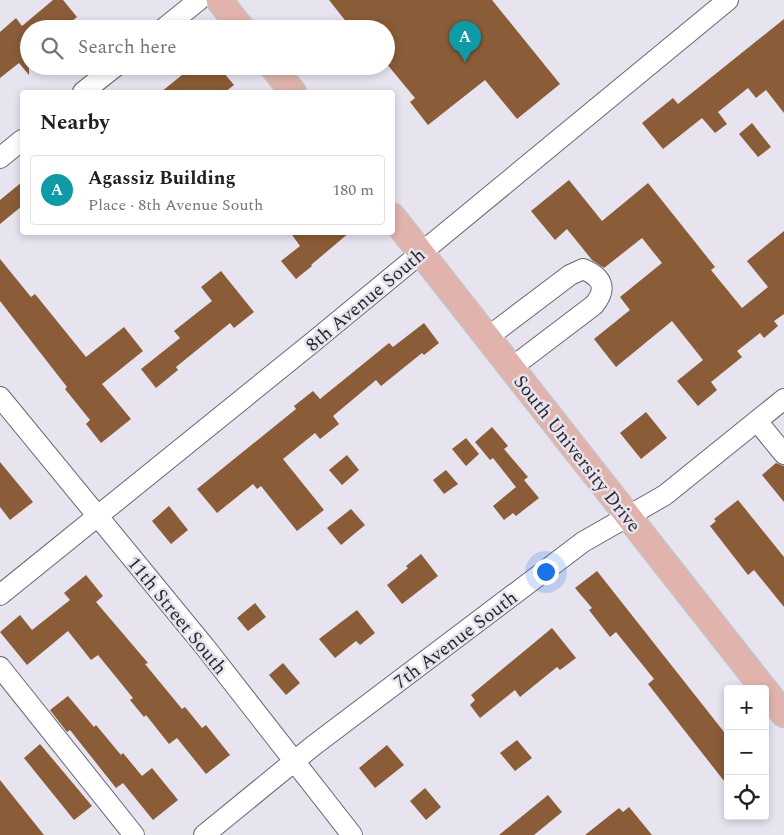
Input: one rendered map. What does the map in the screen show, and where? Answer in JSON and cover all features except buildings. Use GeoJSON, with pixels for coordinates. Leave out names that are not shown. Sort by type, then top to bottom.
{"type":"FeatureCollection","features":[{"type":"Feature","properties":{"kind":"main road"},"geometry":{"type":"LineString","coordinates":[[219,0],[235,20]]}},
{"type":"Feature","properties":{"kind":"main road"},"geometry":{"type":"LineString","coordinates":[[279,75],[291,90]]}},
{"type":"Feature","properties":{"kind":"main road","name":"South University Drive"},"geometry":{"type":"LineString","coordinates":[[395,220],[761,685]]}},
{"type":"Feature","properties":{"kind":"main road","name":"South University Drive"},"geometry":{"type":"LineString","coordinates":[[769,695],[784,714]]}},
{"type":"Feature","properties":{"kind":"street"},"geometry":{"type":"LineString","coordinates":[[174,20],[199,0]]}},
{"type":"Feature","properties":{"kind":"street","name":"8th Avenue South"},"geometry":{"type":"LineString","coordinates":[[0,595],[313,342],[728,0]]}},
{"type":"Feature","properties":{"kind":"street"},"geometry":{"type":"LineString","coordinates":[[86,90],[105,75]]}},
{"type":"Feature","properties":{"kind":"street"},"geometry":{"type":"LineString","coordinates":[[0,158],[20,142]]}},
{"type":"Feature","properties":{"kind":"street"},"geometry":{"type":"LineString","coordinates":[[488,337],[570,275],[583,269],[594,274],[602,285],[601,297],[594,305],[511,368]]}},
{"type":"Feature","properties":{"kind":"street","name":"11th Street South"},"geometry":{"type":"LineString","coordinates":[[0,397],[205,647],[352,835]]}},
{"type":"Feature","properties":{"kind":"street","name":"7th Avenue South"},"geometry":{"type":"LineString","coordinates":[[204,835],[294,762],[583,542],[665,495],[784,399]]}},
{"type":"Feature","properties":{"kind":"street"},"geometry":{"type":"LineString","coordinates":[[757,421],[784,454]]}},
{"type":"Feature","properties":{"kind":"street"},"geometry":{"type":"LineString","coordinates":[[0,667],[134,835]]}},
{"type":"Feature","properties":{"kind":"place","name":"Agassiz Building"},"geometry":{"type":"Point","coordinates":[465,62]}}]}
